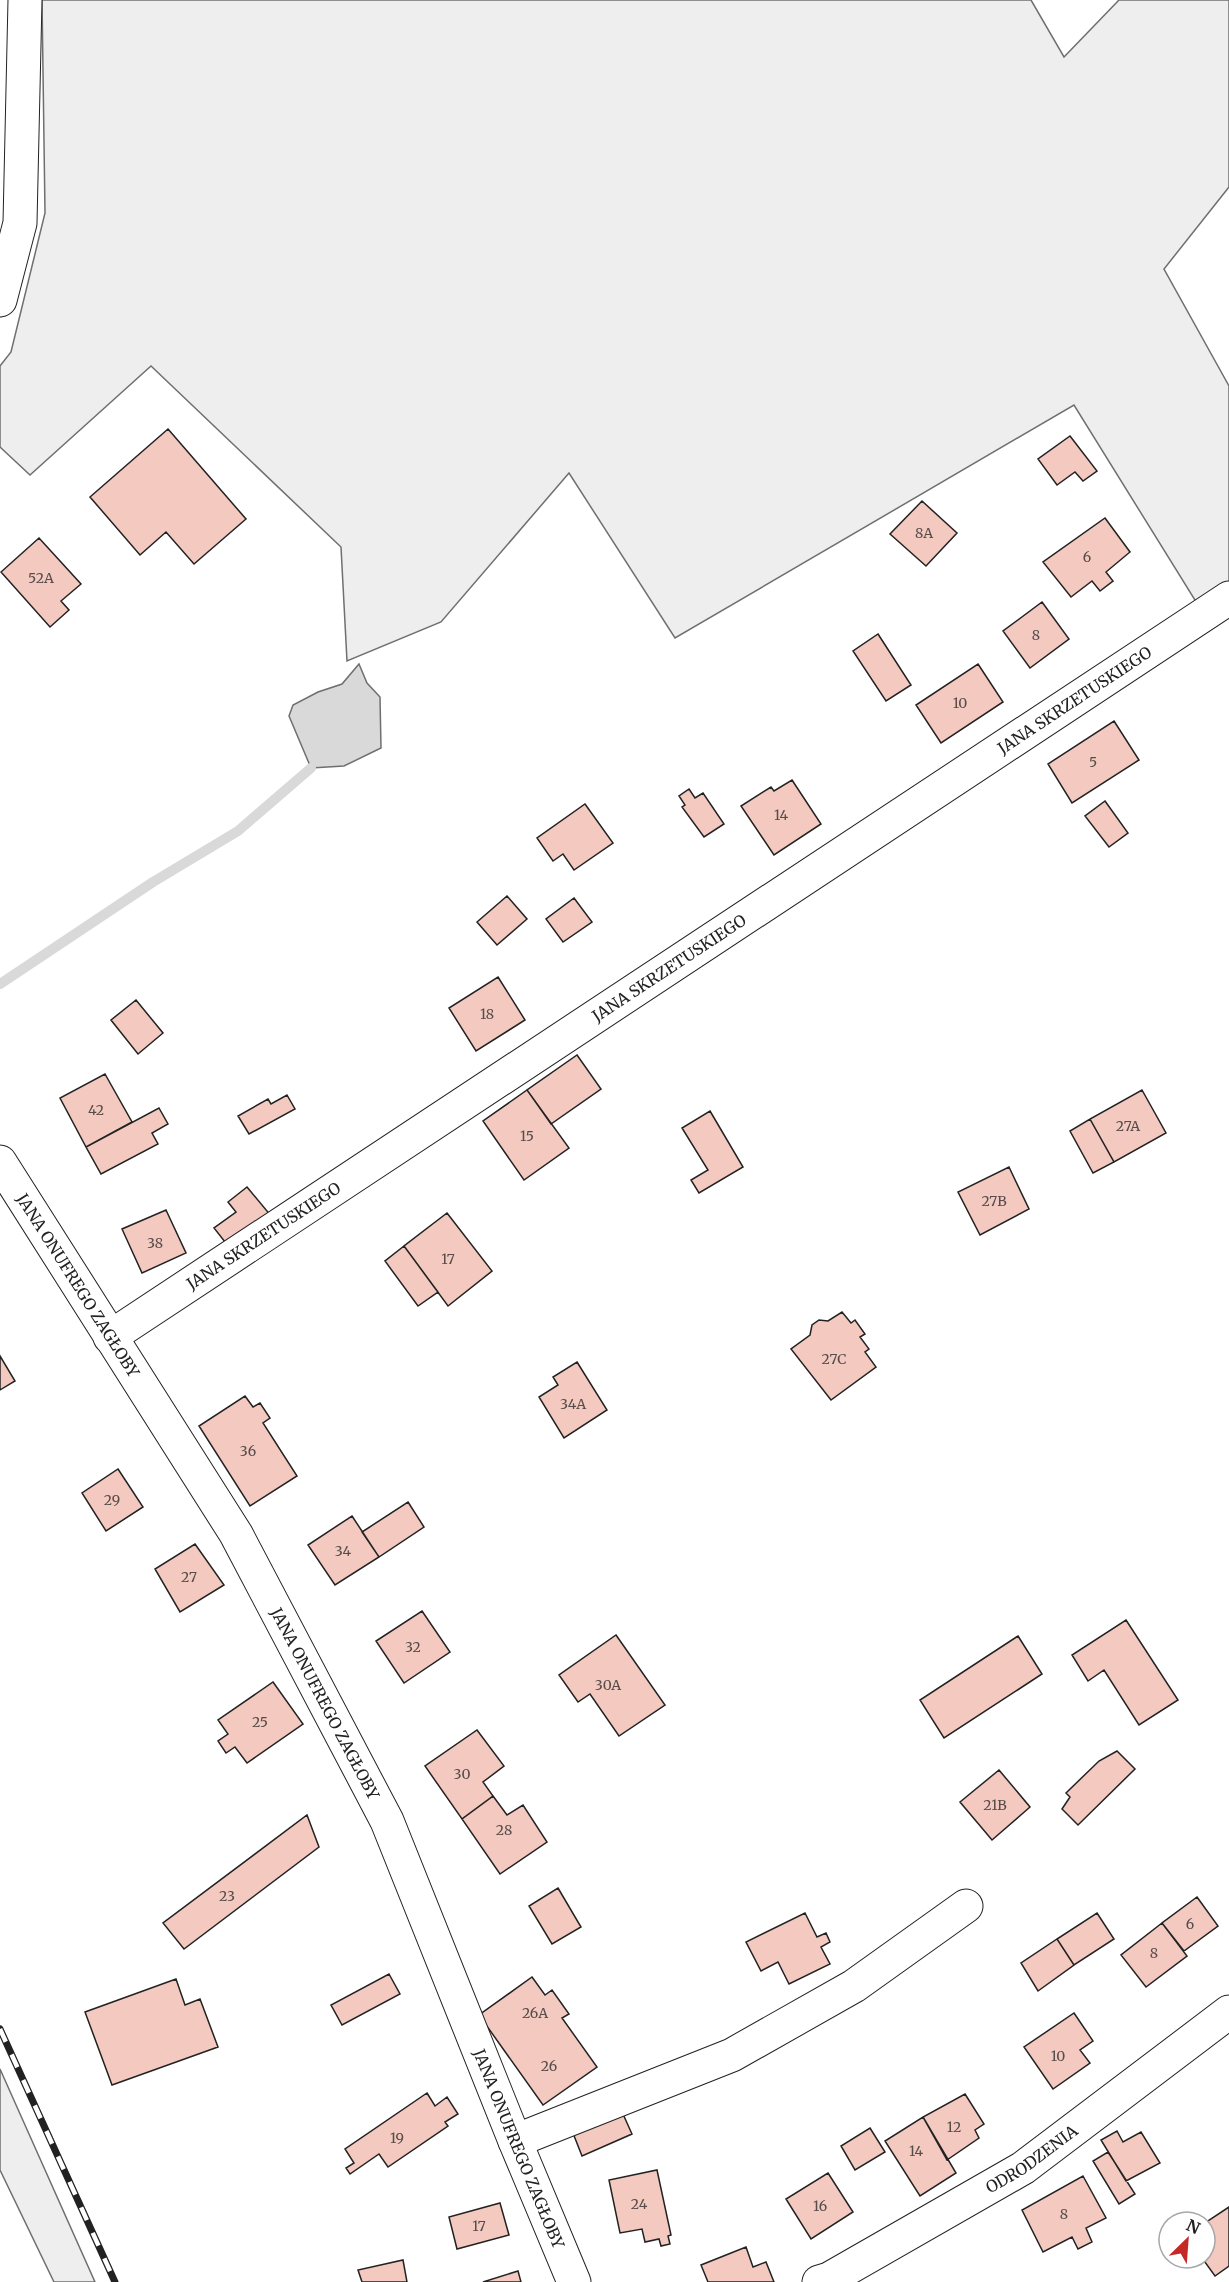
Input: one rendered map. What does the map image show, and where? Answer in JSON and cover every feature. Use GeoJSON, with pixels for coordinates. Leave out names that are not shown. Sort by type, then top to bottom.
{"type":"FeatureCollection","features":[{"type":"Feature","properties":{"kind":"street"},"geometry":{"type":"LineString","coordinates":[[0,300],[20,223],[25,0]]}},
{"type":"Feature","properties":{"kind":"street","name":"JANA SKRZETUSKIEGO"},"geometry":{"type":"LineString","coordinates":[[110,1337],[1229,598]]}},
{"type":"Feature","properties":{"kind":"street","name":"JANA ONUFREGO ZAGŁOBY"},"geometry":{"type":"LineString","coordinates":[[0,1162],[236,1534],[387,1821],[574,2282]]}},
{"type":"Feature","properties":{"kind":"street"},"geometry":{"type":"LineString","coordinates":[[515,2141],[732,2055],[854,1986],[966,1906]]}},
{"type":"Feature","properties":{"kind":"street","name":"ODRODZENIA"},"geometry":{"type":"LineString","coordinates":[[819,2282],[829,2279],[1023,2168],[1229,2012]]}},
{"type":"Feature","properties":{"kind":"shaded area"},"geometry":{"type":"Polygon","coordinates":[[[42,0],[1031,0],[1064,57],[1119,0],[1229,0],[1229,187],[1164,269],[1229,386],[1229,584],[1198,605],[1074,405],[675,638],[569,473],[441,622],[347,661],[341,547],[151,366],[30,475],[0,447],[0,366],[11,352],[45,213],[42,0]]]}},
{"type":"Feature","properties":{"kind":"shaded area"},"geometry":{"type":"Polygon","coordinates":[[[359,664],[367,683],[380,697],[381,748],[344,766],[311,768],[289,716],[293,705],[318,692],[342,684],[359,664]]]}},
{"type":"Feature","properties":{"kind":"shaded area"},"geometry":{"type":"Polygon","coordinates":[[[0,2069],[95,2282],[54,2282],[0,2170],[0,2069]]]}},
{"type":"Feature","properties":{"kind":"building"},"geometry":{"type":"Polygon","coordinates":[[[168,429],[246,519],[194,564],[166,532],[140,555],[90,497],[168,429]]]}},
{"type":"Feature","properties":{"kind":"building"},"geometry":{"type":"Polygon","coordinates":[[[1070,436],[1097,471],[1083,481],[1075,472],[1057,485],[1038,459],[1070,436]]]}},
{"type":"Feature","properties":{"kind":"building"},"geometry":{"type":"Polygon","coordinates":[[[922,501],[957,533],[926,566],[890,534],[922,501]]]}},
{"type":"Feature","properties":{"kind":"building"},"geometry":{"type":"Polygon","coordinates":[[[1105,518],[1130,552],[1106,572],[1113,581],[1100,591],[1092,581],[1071,597],[1043,562],[1105,518]]]}},
{"type":"Feature","properties":{"kind":"building"},"geometry":{"type":"Polygon","coordinates":[[[39,538],[81,584],[61,601],[69,610],[50,627],[1,572],[39,538]]]}},
{"type":"Feature","properties":{"kind":"building"},"geometry":{"type":"Polygon","coordinates":[[[1042,602],[1069,639],[1030,668],[1003,631],[1042,602]]]}},
{"type":"Feature","properties":{"kind":"building"},"geometry":{"type":"Polygon","coordinates":[[[878,634],[911,685],[886,701],[853,651],[878,634]]]}},
{"type":"Feature","properties":{"kind":"building"},"geometry":{"type":"Polygon","coordinates":[[[978,664],[1003,702],[941,743],[916,705],[978,664]]]}},
{"type":"Feature","properties":{"kind":"building"},"geometry":{"type":"Polygon","coordinates":[[[1114,721],[1139,760],[1072,803],[1048,764],[1114,721]]]}},
{"type":"Feature","properties":{"kind":"building"},"geometry":{"type":"Polygon","coordinates":[[[792,780],[821,824],[774,855],[741,806],[771,787],[774,791],[792,780]]]}},
{"type":"Feature","properties":{"kind":"building"},"geometry":{"type":"Polygon","coordinates":[[[689,789],[695,798],[703,793],[724,824],[704,837],[682,807],[685,805],[679,796],[689,789]]]}},
{"type":"Feature","properties":{"kind":"building"},"geometry":{"type":"Polygon","coordinates":[[[1105,801],[1128,833],[1109,847],[1085,816],[1105,801]]]}},
{"type":"Feature","properties":{"kind":"building"},"geometry":{"type":"Polygon","coordinates":[[[585,804],[613,843],[574,870],[563,854],[553,861],[537,838],[585,804]]]}},
{"type":"Feature","properties":{"kind":"building"},"geometry":{"type":"Polygon","coordinates":[[[507,896],[527,919],[497,945],[477,922],[507,896]]]}},
{"type":"Feature","properties":{"kind":"building"},"geometry":{"type":"Polygon","coordinates":[[[574,898],[592,922],[563,942],[546,919],[574,898]]]}},
{"type":"Feature","properties":{"kind":"building"},"geometry":{"type":"Polygon","coordinates":[[[498,977],[525,1020],[476,1051],[449,1008],[498,977]]]}},
{"type":"Feature","properties":{"kind":"building"},"geometry":{"type":"Polygon","coordinates":[[[136,1000],[163,1033],[138,1054],[111,1020],[136,1000]]]}},
{"type":"Feature","properties":{"kind":"building"},"geometry":{"type":"Polygon","coordinates":[[[577,1055],[601,1089],[551,1124],[527,1090],[577,1055]]]}},
{"type":"Feature","properties":{"kind":"building"},"geometry":{"type":"Polygon","coordinates":[[[105,1074],[132,1122],[86,1147],[60,1098],[105,1074]]]}},
{"type":"Feature","properties":{"kind":"building"},"geometry":{"type":"Polygon","coordinates":[[[527,1090],[569,1148],[524,1180],[483,1121],[527,1090]]]}},
{"type":"Feature","properties":{"kind":"building"},"geometry":{"type":"Polygon","coordinates":[[[1142,1090],[1166,1133],[1114,1162],[1090,1119],[1142,1090]]]}},
{"type":"Feature","properties":{"kind":"building"},"geometry":{"type":"Polygon","coordinates":[[[287,1095],[295,1109],[249,1134],[238,1116],[268,1099],[271,1104],[287,1095]]]}},
{"type":"Feature","properties":{"kind":"building"},"geometry":{"type":"Polygon","coordinates":[[[159,1108],[168,1124],[152,1133],[158,1144],[101,1174],[86,1147],[159,1108]]]}},
{"type":"Feature","properties":{"kind":"building"},"geometry":{"type":"Polygon","coordinates":[[[710,1111],[743,1167],[699,1193],[691,1180],[708,1170],[682,1128],[710,1111]]]}},
{"type":"Feature","properties":{"kind":"building"},"geometry":{"type":"Polygon","coordinates":[[[1090,1119],[1114,1162],[1093,1173],[1070,1131],[1090,1119]]]}},
{"type":"Feature","properties":{"kind":"building"},"geometry":{"type":"Polygon","coordinates":[[[1009,1167],[1029,1209],[980,1235],[958,1192],[1009,1167]]]}},
{"type":"Feature","properties":{"kind":"building"},"geometry":{"type":"Polygon","coordinates":[[[247,1187],[272,1217],[229,1247],[214,1228],[236,1212],[228,1202],[247,1187]]]}},
{"type":"Feature","properties":{"kind":"building"},"geometry":{"type":"Polygon","coordinates":[[[166,1210],[186,1253],[142,1273],[122,1229],[166,1210]]]}},
{"type":"Feature","properties":{"kind":"building"},"geometry":{"type":"Polygon","coordinates":[[[447,1213],[492,1271],[448,1306],[404,1246],[447,1213]]]}},
{"type":"Feature","properties":{"kind":"building"},"geometry":{"type":"Polygon","coordinates":[[[404,1246],[438,1292],[418,1306],[385,1261],[404,1246]]]}},
{"type":"Feature","properties":{"kind":"building"},"geometry":{"type":"Polygon","coordinates":[[[842,1312],[851,1323],[855,1320],[865,1334],[860,1337],[869,1349],[865,1352],[876,1367],[831,1400],[791,1349],[810,1335],[812,1325],[819,1320],[828,1321],[842,1312]]]}},
{"type":"Feature","properties":{"kind":"building"},"geometry":{"type":"Polygon","coordinates":[[[0,1356],[15,1381],[0,1390],[0,1356]]]}},
{"type":"Feature","properties":{"kind":"building"},"geometry":{"type":"Polygon","coordinates":[[[577,1362],[607,1410],[564,1438],[539,1397],[558,1385],[553,1377],[577,1362]]]}},
{"type":"Feature","properties":{"kind":"building"},"geometry":{"type":"Polygon","coordinates":[[[245,1396],[253,1407],[260,1403],[270,1418],[263,1423],[297,1476],[250,1506],[199,1426],[245,1396]]]}},
{"type":"Feature","properties":{"kind":"building"},"geometry":{"type":"Polygon","coordinates":[[[118,1469],[143,1507],[106,1531],[82,1493],[118,1469]]]}},
{"type":"Feature","properties":{"kind":"building"},"geometry":{"type":"Polygon","coordinates":[[[408,1502],[424,1527],[379,1557],[362,1532],[408,1502]]]}},
{"type":"Feature","properties":{"kind":"building"},"geometry":{"type":"Polygon","coordinates":[[[352,1516],[379,1557],[335,1585],[308,1545],[352,1516]]]}},
{"type":"Feature","properties":{"kind":"building"},"geometry":{"type":"Polygon","coordinates":[[[195,1544],[224,1585],[180,1612],[155,1569],[195,1544]]]}},
{"type":"Feature","properties":{"kind":"building"},"geometry":{"type":"Polygon","coordinates":[[[422,1611],[450,1652],[404,1683],[376,1641],[422,1611]]]}},
{"type":"Feature","properties":{"kind":"building"},"geometry":{"type":"Polygon","coordinates":[[[1126,1620],[1178,1700],[1139,1725],[1104,1670],[1088,1681],[1072,1655],[1126,1620]]]}},
{"type":"Feature","properties":{"kind":"building"},"geometry":{"type":"Polygon","coordinates":[[[616,1635],[665,1705],[619,1736],[590,1694],[578,1702],[559,1675],[616,1635]]]}},
{"type":"Feature","properties":{"kind":"building"},"geometry":{"type":"Polygon","coordinates":[[[1018,1636],[1042,1674],[944,1738],[920,1700],[1018,1636]]]}},
{"type":"Feature","properties":{"kind":"building"},"geometry":{"type":"Polygon","coordinates":[[[273,1682],[303,1724],[247,1763],[235,1747],[226,1753],[218,1741],[228,1734],[218,1720],[273,1682]]]}},
{"type":"Feature","properties":{"kind":"building"},"geometry":{"type":"Polygon","coordinates":[[[477,1730],[504,1766],[483,1782],[493,1796],[462,1819],[425,1766],[477,1730]]]}},
{"type":"Feature","properties":{"kind":"building"},"geometry":{"type":"Polygon","coordinates":[[[1117,1751],[1135,1769],[1078,1825],[1062,1809],[1070,1797],[1066,1793],[1099,1761],[1117,1751]]]}},
{"type":"Feature","properties":{"kind":"building"},"geometry":{"type":"Polygon","coordinates":[[[999,1770],[1030,1807],[992,1840],[960,1802],[999,1770]]]}},
{"type":"Feature","properties":{"kind":"building"},"geometry":{"type":"Polygon","coordinates":[[[493,1796],[507,1815],[523,1805],[547,1842],[500,1874],[462,1819],[493,1796]]]}},
{"type":"Feature","properties":{"kind":"building"},"geometry":{"type":"Polygon","coordinates":[[[307,1815],[319,1847],[184,1949],[163,1923],[307,1815]]]}},
{"type":"Feature","properties":{"kind":"building"},"geometry":{"type":"Polygon","coordinates":[[[558,1888],[581,1927],[552,1944],[529,1906],[558,1888]]]}},
{"type":"Feature","properties":{"kind":"building"},"geometry":{"type":"Polygon","coordinates":[[[1197,1897],[1218,1926],[1184,1951],[1162,1923],[1197,1897]]]}},
{"type":"Feature","properties":{"kind":"building"},"geometry":{"type":"Polygon","coordinates":[[[805,1913],[817,1937],[826,1933],[830,1942],[821,1947],[830,1964],[789,1984],[778,1962],[761,1971],[746,1942],[805,1913]]]}},
{"type":"Feature","properties":{"kind":"building"},"geometry":{"type":"Polygon","coordinates":[[[1097,1913],[1114,1939],[1074,1965],[1057,1939],[1097,1913]]]}},
{"type":"Feature","properties":{"kind":"building"},"geometry":{"type":"Polygon","coordinates":[[[1162,1923],[1187,1956],[1146,1987],[1121,1955],[1162,1923]]]}},
{"type":"Feature","properties":{"kind":"building"},"geometry":{"type":"Polygon","coordinates":[[[1057,1939],[1074,1965],[1038,1991],[1021,1963],[1057,1939]]]}},
{"type":"Feature","properties":{"kind":"building"},"geometry":{"type":"Polygon","coordinates":[[[389,1974],[400,1994],[342,2025],[331,2005],[389,1974]]]}},
{"type":"Feature","properties":{"kind":"building"},"geometry":{"type":"Polygon","coordinates":[[[532,1977],[545,1995],[552,1990],[569,2014],[562,2018],[597,2067],[543,2105],[479,2015],[532,1977]]]}},
{"type":"Feature","properties":{"kind":"building"},"geometry":{"type":"Polygon","coordinates":[[[176,1979],[185,2005],[200,1999],[218,2047],[112,2085],[85,2012],[176,1979]]]}},
{"type":"Feature","properties":{"kind":"building"},"geometry":{"type":"Polygon","coordinates":[[[1074,2013],[1093,2041],[1080,2050],[1090,2063],[1053,2089],[1024,2047],[1074,2013]]]}},
{"type":"Feature","properties":{"kind":"building"},"geometry":{"type":"Polygon","coordinates":[[[427,2093],[435,2106],[447,2097],[458,2114],[445,2122],[448,2126],[388,2167],[379,2154],[350,2174],[346,2168],[354,2163],[345,2149],[427,2093]]]}},
{"type":"Feature","properties":{"kind":"building"},"geometry":{"type":"Polygon","coordinates":[[[965,2094],[984,2124],[975,2130],[979,2138],[947,2160],[923,2117],[965,2094]]]}},
{"type":"Feature","properties":{"kind":"building"},"geometry":{"type":"Polygon","coordinates":[[[623,2114],[632,2134],[582,2156],[571,2128],[623,2114]]]}},
{"type":"Feature","properties":{"kind":"building"},"geometry":{"type":"Polygon","coordinates":[[[923,2117],[956,2173],[920,2196],[885,2141],[923,2117]]]}},
{"type":"Feature","properties":{"kind":"building"},"geometry":{"type":"Polygon","coordinates":[[[870,2128],[885,2152],[855,2170],[841,2146],[870,2128]]]}},
{"type":"Feature","properties":{"kind":"building"},"geometry":{"type":"Polygon","coordinates":[[[1117,2131],[1123,2142],[1141,2132],[1160,2163],[1126,2181],[1101,2140],[1117,2131]]]}},
{"type":"Feature","properties":{"kind":"building"},"geometry":{"type":"Polygon","coordinates":[[[1108,2152],[1135,2194],[1119,2204],[1093,2161],[1108,2152]]]}},
{"type":"Feature","properties":{"kind":"building"},"geometry":{"type":"Polygon","coordinates":[[[657,2170],[671,2235],[668,2236],[670,2244],[661,2246],[659,2239],[645,2242],[642,2229],[620,2233],[609,2180],[657,2170]]]}},
{"type":"Feature","properties":{"kind":"building"},"geometry":{"type":"Polygon","coordinates":[[[828,2173],[853,2212],[811,2239],[786,2199],[828,2173]]]}},
{"type":"Feature","properties":{"kind":"building"},"geometry":{"type":"Polygon","coordinates":[[[1083,2176],[1106,2218],[1086,2228],[1092,2242],[1078,2249],[1072,2237],[1043,2252],[1022,2210],[1083,2176]]]}},
{"type":"Feature","properties":{"kind":"building"},"geometry":{"type":"Polygon","coordinates":[[[500,2203],[509,2235],[457,2249],[449,2217],[500,2203]]]}},
{"type":"Feature","properties":{"kind":"building"},"geometry":{"type":"Polygon","coordinates":[[[1229,2207],[1229,2266],[1215,2276],[1211,2270],[1217,2270],[1217,2215],[1229,2207]]]}},
{"type":"Feature","properties":{"kind":"building"},"geometry":{"type":"Polygon","coordinates":[[[746,2247],[753,2267],[766,2262],[774,2282],[708,2282],[701,2265],[746,2247]]]}},
{"type":"Feature","properties":{"kind":"building"},"geometry":{"type":"Polygon","coordinates":[[[403,2260],[407,2282],[362,2282],[358,2270],[403,2260]]]}},
{"type":"Feature","properties":{"kind":"building"},"geometry":{"type":"Polygon","coordinates":[[[518,2271],[521,2282],[483,2282],[518,2271]]]}},
{"type":"Feature","properties":{"kind":"waterway"},"geometry":{"type":"LineString","coordinates":[[0,984],[153,882],[238,831],[311,768]]}},
{"type":"Feature","properties":{"kind":"railway"},"geometry":{"type":"LineString","coordinates":[[0,2029],[115,2282]]}}]}
